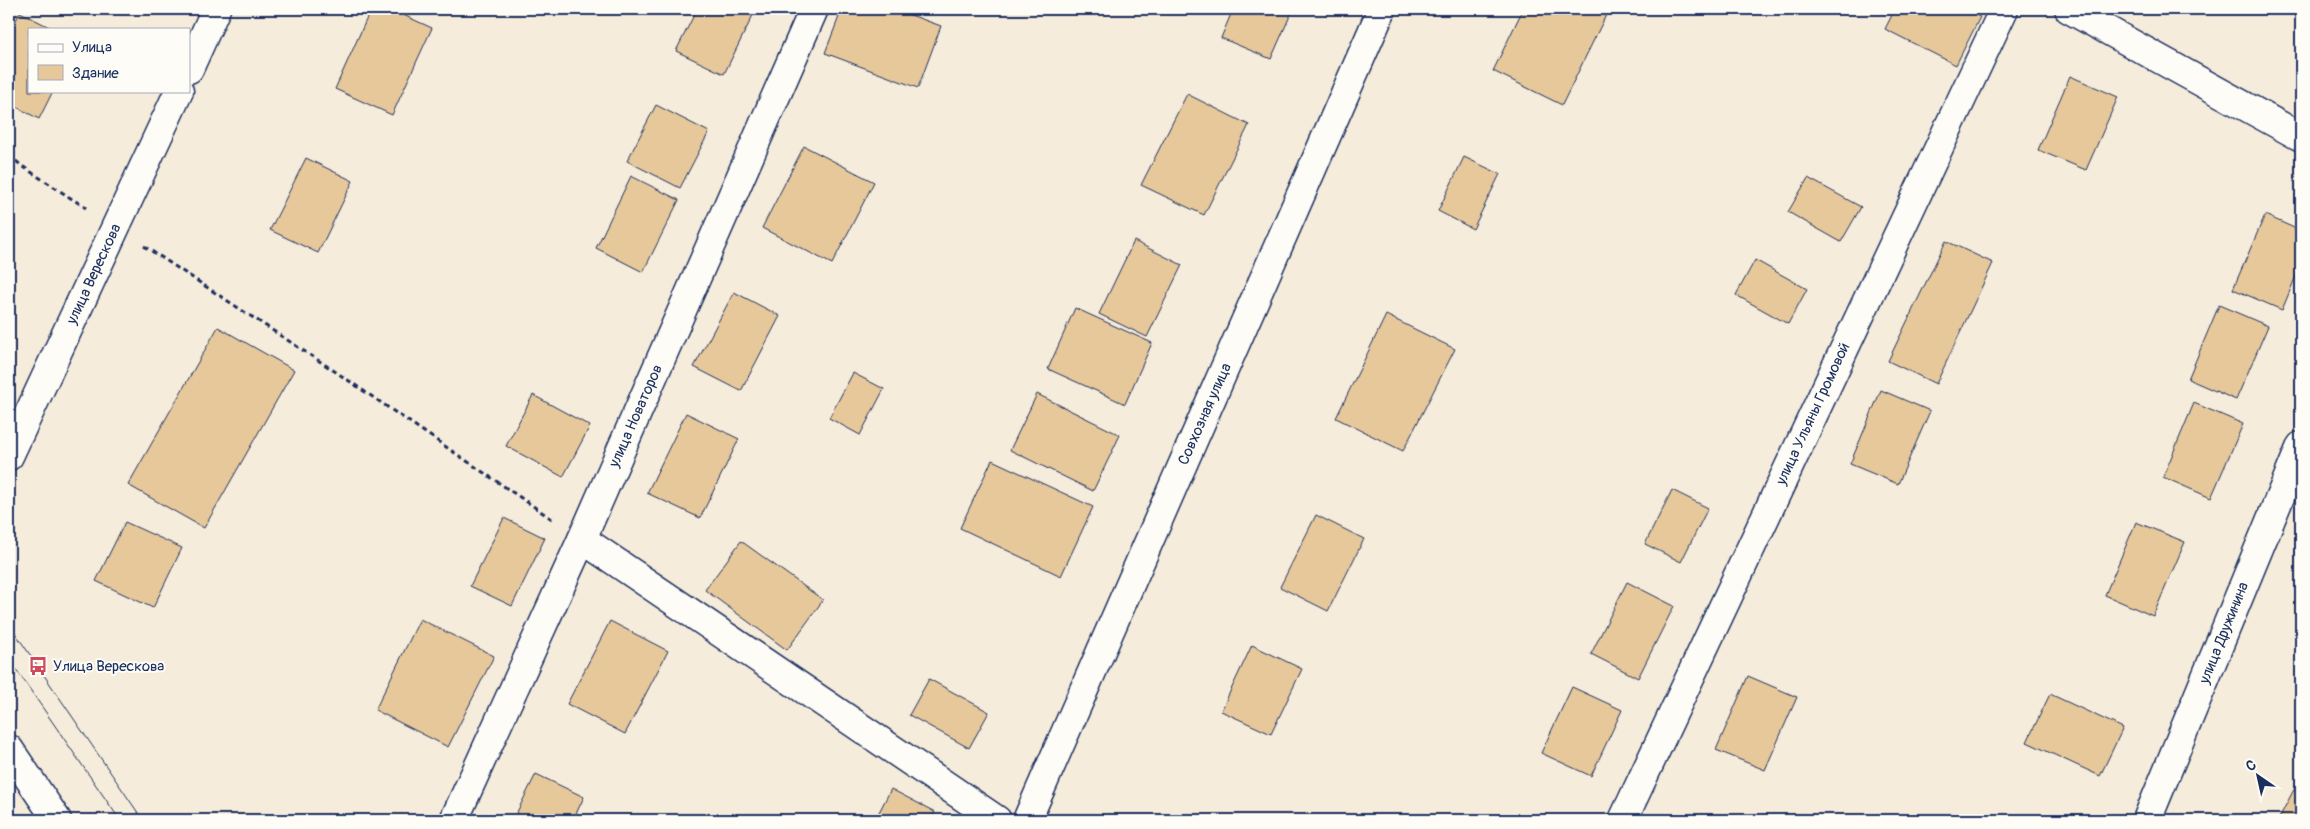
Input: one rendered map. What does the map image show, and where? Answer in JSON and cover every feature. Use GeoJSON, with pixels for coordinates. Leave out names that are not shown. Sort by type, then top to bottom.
{"type":"FeatureCollection","features":[{"type":"Feature","properties":{"kind":"street"},"geometry":{"type":"LineString","coordinates":[[190,67],[216,9]]}},
{"type":"Feature","properties":{"kind":"street","name":"улица Новаторов"},"geometry":{"type":"LineString","coordinates":[[454,820],[582,539],[814,9]]}},
{"type":"Feature","properties":{"kind":"street","name":"Совхозная улица"},"geometry":{"type":"LineString","coordinates":[[1027,820],[1382,9]]}},
{"type":"Feature","properties":{"kind":"street","name":"улица Ульяны Громовой"},"geometry":{"type":"LineString","coordinates":[[1623,820],[2004,9]]}},
{"type":"Feature","properties":{"kind":"street"},"geometry":{"type":"LineString","coordinates":[[2069,9],[2301,137]]}},
{"type":"Feature","properties":{"kind":"street","name":"улица Верескова"},"geometry":{"type":"LineString","coordinates":[[9,456],[179,92]]}},
{"type":"Feature","properties":{"kind":"street","name":"улица Дружинина"},"geometry":{"type":"LineString","coordinates":[[2147,820],[2301,446]]}},
{"type":"Feature","properties":{"kind":"street"},"geometry":{"type":"LineString","coordinates":[[582,539],[997,820]]}},
{"type":"Feature","properties":{"kind":"street"},"geometry":{"type":"LineString","coordinates":[[9,748],[57,820]]}},
{"type":"Feature","properties":{"kind":"path"},"geometry":{"type":"LineString","coordinates":[[9,155],[22,166],[336,372],[582,539]]}},
{"type":"Feature","properties":{"kind":"building"},"geometry":{"type":"Polygon","coordinates":[[[371,9],[390,9],[432,28],[392,115],[335,89],[371,9]]]}},
{"type":"Feature","properties":{"kind":"building"},"geometry":{"type":"Polygon","coordinates":[[[697,9],[756,9],[724,74],[676,51],[697,9]]]}},
{"type":"Feature","properties":{"kind":"building"},"geometry":{"type":"Polygon","coordinates":[[[842,9],[894,9],[941,26],[918,88],[825,53],[842,9]]]}},
{"type":"Feature","properties":{"kind":"building"},"geometry":{"type":"Polygon","coordinates":[[[1233,9],[1293,9],[1271,59],[1221,38],[1233,9]]]}},
{"type":"Feature","properties":{"kind":"building"},"geometry":{"type":"Polygon","coordinates":[[[1523,9],[1609,9],[1562,105],[1493,71],[1523,9]]]}},
{"type":"Feature","properties":{"kind":"building"},"geometry":{"type":"Polygon","coordinates":[[[1895,9],[1963,9],[1980,17],[1956,65],[1885,29],[1895,9]]]}},
{"type":"Feature","properties":{"kind":"building"},"geometry":{"type":"Polygon","coordinates":[[[20,12],[51,28],[28,28],[28,92],[52,92],[39,119],[9,103],[9,35],[20,12]]]}},
{"type":"Feature","properties":{"kind":"building"},"geometry":{"type":"Polygon","coordinates":[[[2070,76],[2118,97],[2086,170],[2038,150],[2070,76]]]}},
{"type":"Feature","properties":{"kind":"building"},"geometry":{"type":"Polygon","coordinates":[[[1187,94],[1249,125],[1204,215],[1141,185],[1187,94]]]}},
{"type":"Feature","properties":{"kind":"building"},"geometry":{"type":"Polygon","coordinates":[[[656,105],[709,132],[680,188],[627,161],[656,105]]]}},
{"type":"Feature","properties":{"kind":"building"},"geometry":{"type":"Polygon","coordinates":[[[804,146],[874,182],[832,264],[762,228],[804,146]]]}},
{"type":"Feature","properties":{"kind":"building"},"geometry":{"type":"Polygon","coordinates":[[[1464,157],[1500,174],[1473,229],[1438,211],[1464,157]]]}},
{"type":"Feature","properties":{"kind":"building"},"geometry":{"type":"Polygon","coordinates":[[[306,158],[353,181],[318,253],[270,230],[306,158]]]}},
{"type":"Feature","properties":{"kind":"building"},"geometry":{"type":"Polygon","coordinates":[[[631,176],[679,200],[643,272],[596,248],[631,176]]]}},
{"type":"Feature","properties":{"kind":"building"},"geometry":{"type":"Polygon","coordinates":[[[1808,178],[1861,207],[1841,242],[1788,212],[1808,178]]]}},
{"type":"Feature","properties":{"kind":"building"},"geometry":{"type":"Polygon","coordinates":[[[2265,215],[2301,231],[2301,264],[2282,310],[2233,289],[2265,215]]]}},
{"type":"Feature","properties":{"kind":"building"},"geometry":{"type":"Polygon","coordinates":[[[1134,241],[1182,265],[1147,337],[1099,314],[1134,241]]]}},
{"type":"Feature","properties":{"kind":"building"},"geometry":{"type":"Polygon","coordinates":[[[1946,241],[1993,263],[1936,384],[1888,361],[1946,241]]]}},
{"type":"Feature","properties":{"kind":"building"},"geometry":{"type":"Polygon","coordinates":[[[1755,260],[1807,289],[1788,324],[1736,295],[1755,260]]]}},
{"type":"Feature","properties":{"kind":"building"},"geometry":{"type":"Polygon","coordinates":[[[734,292],[780,316],[741,391],[694,367],[734,292]]]}},
{"type":"Feature","properties":{"kind":"building"},"geometry":{"type":"Polygon","coordinates":[[[2219,305],[2268,326],[2236,400],[2188,379],[2219,305]]]}},
{"type":"Feature","properties":{"kind":"building"},"geometry":{"type":"Polygon","coordinates":[[[1075,308],[1152,343],[1125,404],[1048,369],[1075,308]]]}},
{"type":"Feature","properties":{"kind":"building"},"geometry":{"type":"Polygon","coordinates":[[[1386,315],[1455,349],[1403,451],[1336,418],[1386,315]]]}},
{"type":"Feature","properties":{"kind":"building"},"geometry":{"type":"Polygon","coordinates":[[[218,327],[294,370],[204,528],[128,485],[218,327]]]}},
{"type":"Feature","properties":{"kind":"building"},"geometry":{"type":"Polygon","coordinates":[[[853,373],[884,389],[860,435],[829,418],[853,373]]]}},
{"type":"Feature","properties":{"kind":"building"},"geometry":{"type":"Polygon","coordinates":[[[1881,390],[1930,411],[1898,484],[1850,464],[1881,390]]]}},
{"type":"Feature","properties":{"kind":"building"},"geometry":{"type":"Polygon","coordinates":[[[1037,394],[1120,435],[1093,491],[1010,450],[1037,394]]]}},
{"type":"Feature","properties":{"kind":"building"},"geometry":{"type":"Polygon","coordinates":[[[533,395],[590,426],[563,477],[506,446],[533,395]]]}},
{"type":"Feature","properties":{"kind":"building"},"geometry":{"type":"Polygon","coordinates":[[[2194,403],[2243,424],[2211,498],[2163,477],[2194,403]]]}},
{"type":"Feature","properties":{"kind":"building"},"geometry":{"type":"Polygon","coordinates":[[[686,413],[739,439],[700,518],[647,493],[686,413]]]}},
{"type":"Feature","properties":{"kind":"building"},"geometry":{"type":"Polygon","coordinates":[[[992,460],[1093,507],[1061,576],[960,528],[992,460]]]}},
{"type":"Feature","properties":{"kind":"building"},"geometry":{"type":"Polygon","coordinates":[[[1672,490],[1708,508],[1681,562],[1645,544],[1672,490]]]}},
{"type":"Feature","properties":{"kind":"building"},"geometry":{"type":"Polygon","coordinates":[[[1316,515],[1364,539],[1328,611],[1280,587],[1316,515]]]}},
{"type":"Feature","properties":{"kind":"building"},"geometry":{"type":"Polygon","coordinates":[[[504,518],[545,538],[512,606],[470,586],[504,518]]]}},
{"type":"Feature","properties":{"kind":"building"},"geometry":{"type":"Polygon","coordinates":[[[125,522],[182,548],[153,608],[96,581],[125,522]]]}},
{"type":"Feature","properties":{"kind":"building"},"geometry":{"type":"Polygon","coordinates":[[[2136,522],[2185,542],[2153,616],[2105,595],[2136,522]]]}},
{"type":"Feature","properties":{"kind":"building"},"geometry":{"type":"Polygon","coordinates":[[[741,541],[823,600],[787,650],[705,590],[741,541]]]}},
{"type":"Feature","properties":{"kind":"building"},"geometry":{"type":"Polygon","coordinates":[[[1627,582],[1674,606],[1638,678],[1591,654],[1627,582]]]}},
{"type":"Feature","properties":{"kind":"building"},"geometry":{"type":"Polygon","coordinates":[[[420,619],[494,656],[448,747],[375,710],[420,619]]]}},
{"type":"Feature","properties":{"kind":"building"},"geometry":{"type":"Polygon","coordinates":[[[610,621],[668,651],[625,734],[567,704],[610,621]]]}},
{"type":"Feature","properties":{"kind":"building"},"geometry":{"type":"Polygon","coordinates":[[[1252,645],[1302,669],[1271,734],[1221,711],[1252,645]]]}},
{"type":"Feature","properties":{"kind":"building"},"geometry":{"type":"Polygon","coordinates":[[[1748,676],[1797,697],[1765,770],[1716,750],[1748,676]]]}},
{"type":"Feature","properties":{"kind":"building"},"geometry":{"type":"Polygon","coordinates":[[[929,679],[989,712],[969,748],[909,715],[929,679]]]}},
{"type":"Feature","properties":{"kind":"building"},"geometry":{"type":"Polygon","coordinates":[[[1572,687],[1622,710],[1591,776],[1541,753],[1572,687]]]}},
{"type":"Feature","properties":{"kind":"building"},"geometry":{"type":"Polygon","coordinates":[[[2050,694],[2123,728],[2100,776],[2027,742],[2050,694]]]}},
{"type":"Feature","properties":{"kind":"building"},"geometry":{"type":"Polygon","coordinates":[[[536,774],[584,797],[573,820],[513,820],[536,774]]]}},
{"type":"Feature","properties":{"kind":"building"},"geometry":{"type":"Polygon","coordinates":[[[2301,776],[2301,820],[2278,820],[2301,776]]]}},
{"type":"Feature","properties":{"kind":"building"},"geometry":{"type":"Polygon","coordinates":[[[891,789],[935,812],[931,820],[875,820],[891,789]]]}},
{"type":"Feature","properties":{"kind":"tram line"},"geometry":{"type":"LineString","coordinates":[[9,624],[143,820]]}},
{"type":"Feature","properties":{"kind":"tram line"},"geometry":{"type":"LineString","coordinates":[[9,659],[120,820]]}},
{"type":"Feature","properties":{"kind":"place","name":"Улица Верескова"},"geometry":{"type":"Point","coordinates":[38,666]}}]}
